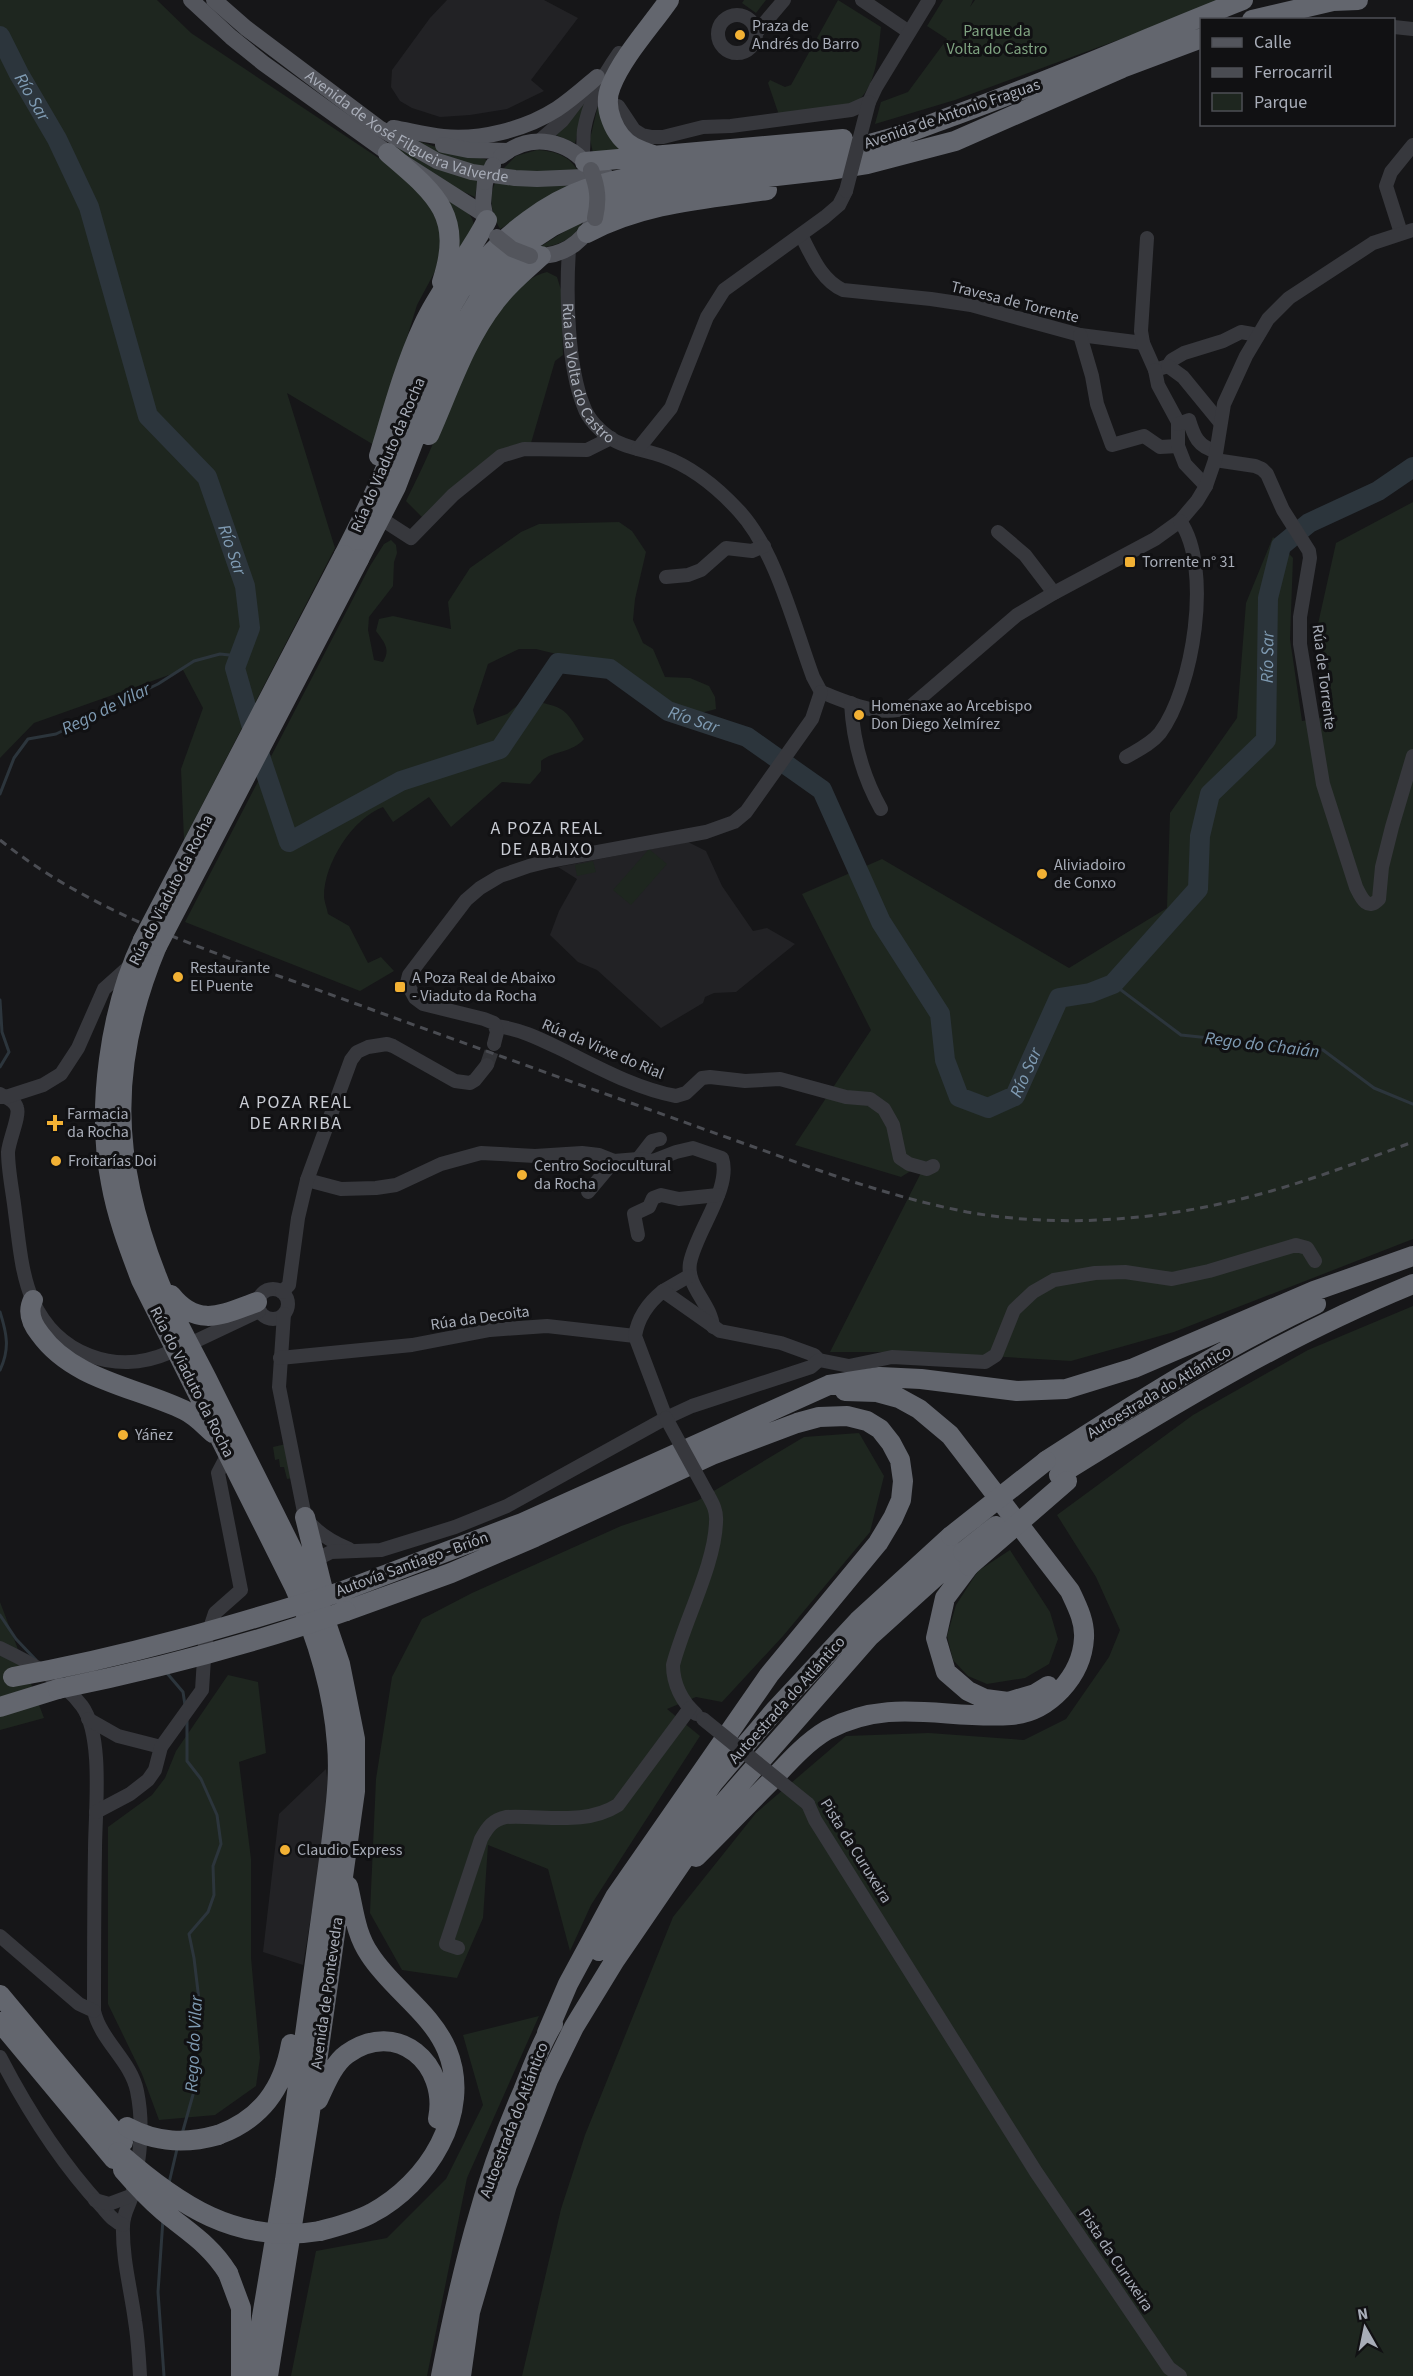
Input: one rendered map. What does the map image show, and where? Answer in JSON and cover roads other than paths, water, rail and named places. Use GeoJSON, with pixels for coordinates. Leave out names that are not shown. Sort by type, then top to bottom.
{"type":"FeatureCollection","features":[{"type":"Feature","properties":{"kind":"highway"},"geometry":{"type":"LineString","coordinates":[[658,157],[635,149],[620,136],[611,117],[608,99],[615,78],[669,0]]}},
{"type":"Feature","properties":{"kind":"highway","name":"Avenida de Antonio Fraguas"},"geometry":{"type":"LineString","coordinates":[[549,218],[584,189],[628,177],[662,171],[777,160],[856,148],[896,137],[1023,91],[1243,0]]}},
{"type":"Feature","properties":{"kind":"highway"},"geometry":{"type":"LineString","coordinates":[[1261,18],[1333,1],[1358,0]]}},
{"type":"Feature","properties":{"kind":"highway","name":"Avenida de Antonio Fraguas"},"geometry":{"type":"LineString","coordinates":[[549,218],[586,210],[623,197],[673,188],[867,164],[956,141],[1122,68],[1200,39]]}},
{"type":"Feature","properties":{"kind":"highway"},"geometry":{"type":"LineString","coordinates":[[586,164],[857,137],[962,112]]}},
{"type":"Feature","properties":{"kind":"highway"},"geometry":{"type":"LineString","coordinates":[[591,226],[662,205],[850,179],[937,153],[956,141]]}},
{"type":"Feature","properties":{"kind":"highway"},"geometry":{"type":"LineString","coordinates":[[388,153],[435,196],[447,220],[451,246],[436,300]]}},
{"type":"Feature","properties":{"kind":"highway","name":"Rúa do Viaduto da Rocha"},"geometry":{"type":"LineString","coordinates":[[315,1614],[224,1447],[141,1280],[125,1237],[110,1182],[105,1102],[113,1035],[132,964],[150,943],[352,557],[380,519],[396,487],[431,396],[461,329],[489,282],[549,218]]}},
{"type":"Feature","properties":{"kind":"highway","name":"Rúa do Viaduto da Rocha"},"geometry":{"type":"LineString","coordinates":[[352,557],[358,527],[400,434],[450,310],[478,267],[515,230],[549,218]]}},
{"type":"Feature","properties":{"kind":"highway"},"geometry":{"type":"LineString","coordinates":[[358,527],[369,486],[422,327],[436,300],[473,244],[490,224]]}},
{"type":"Feature","properties":{"kind":"highway"},"geometry":{"type":"LineString","coordinates":[[396,487],[409,475],[417,462],[471,340],[485,315],[514,279],[540,256]]}},
{"type":"Feature","properties":{"kind":"highway","name":"Rúa do Viaduto da Rocha"},"geometry":{"type":"LineString","coordinates":[[150,943],[126,1049],[121,1111],[122,1139],[130,1196],[158,1279],[315,1614]]}},
{"type":"Feature","properties":{"kind":"highway","name":"Autovía Santiago - Brión"},"geometry":{"type":"LineString","coordinates":[[6,1678],[164,1645],[340,1592],[522,1523],[829,1385],[880,1377],[921,1378],[1017,1391],[1066,1389],[1134,1368],[1314,1291],[1413,1256]]}},
{"type":"Feature","properties":{"kind":"highway","name":"Autoestrada do Atlántico"},"geometry":{"type":"LineString","coordinates":[[461,2376],[470,2312],[497,2217],[548,2080],[574,2027],[657,1898],[719,1809],[799,1715],[870,1636],[966,1559],[1057,1472],[1149,1394],[1275,1323],[1413,1264]]}},
{"type":"Feature","properties":{"kind":"highway"},"geometry":{"type":"LineString","coordinates":[[158,1279],[180,1306],[196,1315],[220,1315],[258,1306]]}},
{"type":"Feature","properties":{"kind":"highway","name":"Autoestrada do Atlántico"},"geometry":{"type":"LineString","coordinates":[[441,2376],[464,2262],[488,2181],[515,2109],[548,2033],[627,1906],[713,1783],[776,1708],[858,1620],[951,1536],[1175,1403],[1288,1341],[1413,1284]]}},
{"type":"Feature","properties":{"kind":"highway"},"geometry":{"type":"LineString","coordinates":[[33,1300],[30,1307],[34,1327],[61,1357],[98,1377],[188,1412],[224,1447]]}},
{"type":"Feature","properties":{"kind":"highway"},"geometry":{"type":"LineString","coordinates":[[657,1898],[801,1750],[827,1731],[856,1718],[884,1712],[914,1710],[1013,1715],[1024,1712],[1054,1696],[1076,1668],[1081,1656],[1084,1638],[1082,1617],[1070,1591],[950,1435],[919,1409],[899,1398],[877,1392],[856,1390],[806,1395]]}},
{"type":"Feature","properties":{"kind":"highway"},"geometry":{"type":"LineString","coordinates":[[712,1455],[738,1439],[802,1411],[844,1400],[868,1403],[914,1419],[941,1443],[1061,1593],[1070,1619],[1070,1643],[1065,1663],[1049,1686],[1035,1694],[1008,1702],[985,1699],[969,1691],[946,1672],[936,1638],[945,1598],[966,1559]]}},
{"type":"Feature","properties":{"kind":"highway"},"geometry":{"type":"LineString","coordinates":[[548,2033],[568,1984],[615,1897],[769,1675],[878,1543],[893,1518],[900,1500],[902,1470],[900,1460],[891,1443],[880,1429],[867,1421],[847,1416],[819,1417],[797,1423],[712,1455]]}},
{"type":"Feature","properties":{"kind":"highway","name":"Autovía Santiago - Brión"},"geometry":{"type":"LineString","coordinates":[[0,1697],[32,1695],[145,1671],[306,1625],[451,1573],[535,1537],[712,1455]]}},
{"type":"Feature","properties":{"kind":"highway"},"geometry":{"type":"LineString","coordinates":[[305,1517],[334,1626],[333,1642]]}},
{"type":"Feature","properties":{"kind":"highway","name":"Avenida de Pontevedra"},"geometry":{"type":"LineString","coordinates":[[268,2376],[309,2119],[355,1791],[355,1739],[340,1664],[333,1642],[315,1614]]}},
{"type":"Feature","properties":{"kind":"highway","name":"Avenida de Pontevedra"},"geometry":{"type":"LineString","coordinates":[[252,2376],[285,2180],[336,1795],[337,1746],[315,1614]]}},
{"type":"Feature","properties":{"kind":"highway"},"geometry":{"type":"LineString","coordinates":[[0,1707],[32,1695]]}},
{"type":"Feature","properties":{"kind":"highway"},"geometry":{"type":"LineString","coordinates":[[0,2022],[68,2089],[120,2145],[180,2190],[224,2212],[280,2224],[319,2226],[348,2223],[372,2213],[408,2187],[441,2143],[454,2106],[454,2073],[447,2050],[436,2029],[377,1964],[360,1937],[344,1871]]}},
{"type":"Feature","properties":{"kind":"highway"},"geometry":{"type":"LineString","coordinates":[[120,2145],[139,2134],[168,2141],[186,2142],[218,2135],[250,2119],[274,2094],[288,2062],[302,1988],[312,1978]]}},
{"type":"Feature","properties":{"kind":"highway"},"geometry":{"type":"LineString","coordinates":[[0,1995],[68,2089],[90,2133],[120,2145],[142,2192],[210,2248],[228,2273],[241,2308],[241,2376]]}},
{"type":"Feature","properties":{"kind":"highway"},"geometry":{"type":"LineString","coordinates":[[309,2119],[327,2080],[345,2055],[356,2048],[376,2042],[402,2045],[421,2056],[436,2078],[441,2095],[439,2118],[418,2159],[384,2193],[319,2226]]}},
{"type":"Feature","properties":{"kind":"main road","name":"Avenida de Xosé Filgueira Valverde"},"geometry":{"type":"LineString","coordinates":[[191,0],[263,63],[490,224]]}},
{"type":"Feature","properties":{"kind":"main road","name":"Avenida de Xosé Filgueira Valverde"},"geometry":{"type":"LineString","coordinates":[[214,0],[246,28],[379,128],[437,161],[472,172],[537,179],[628,177]]}},
{"type":"Feature","properties":{"kind":"main road"},"geometry":{"type":"LineString","coordinates":[[393,128],[450,137],[498,133],[549,113],[597,77]]}},
{"type":"Feature","properties":{"kind":"main road"},"geometry":{"type":"LineString","coordinates":[[353,108],[393,128],[449,147],[508,151]]}},
{"type":"Feature","properties":{"kind":"main road"},"geometry":{"type":"LineString","coordinates":[[490,224],[483,193],[485,182],[493,165],[508,151],[528,142],[558,144],[586,164],[597,186],[598,202],[591,226],[569,249],[540,256]]}},
{"type":"Feature","properties":{"kind":"main road","name":"Rúa da Volta do Castro"},"geometry":{"type":"LineString","coordinates":[[490,224],[512,249],[540,256]]}},
{"type":"Feature","properties":{"kind":"street"},"geometry":{"type":"LineString","coordinates":[[539,141],[562,121],[661,0]]}},
{"type":"Feature","properties":{"kind":"street"},"geometry":{"type":"LineString","coordinates":[[756,33],[784,0]]}},
{"type":"Feature","properties":{"kind":"street"},"geometry":{"type":"LineString","coordinates":[[862,0],[909,32]]}},
{"type":"Feature","properties":{"kind":"street"},"geometry":{"type":"LineString","coordinates":[[638,449],[672,406],[707,317],[718,297],[724,290],[839,205],[846,191],[869,102],[929,0]]}},
{"type":"Feature","properties":{"kind":"street"},"geometry":{"type":"LineString","coordinates":[[1395,27],[1413,29]]}},
{"type":"Feature","properties":{"kind":"street"},"geometry":{"type":"LineString","coordinates":[[586,164],[584,132],[594,94],[619,53]]}},
{"type":"Feature","properties":{"kind":"street"},"geometry":{"type":"LineString","coordinates":[[618,106],[634,130],[642,135],[663,137],[703,127],[731,126],[851,110],[869,102]]}},
{"type":"Feature","properties":{"kind":"street"},"geometry":{"type":"LineString","coordinates":[[494,1044],[496,1026],[484,1019],[423,1004],[415,998],[407,983],[409,975],[472,894],[490,881],[529,866],[724,827],[741,817],[800,738],[815,713],[821,692],[851,704],[881,712],[895,711],[910,706],[1006,623],[1054,593],[1155,539],[1180,521],[1206,486],[1215,455],[1219,421],[1235,376],[1276,309],[1373,243],[1407,232],[1386,186],[1391,172],[1413,145]]}},
{"type":"Feature","properties":{"kind":"street","name":"Travesa de Torrente"},"geometry":{"type":"LineString","coordinates":[[801,235],[823,274],[832,285],[843,291],[972,305],[1080,335],[1143,343]]}},
{"type":"Feature","properties":{"kind":"street"},"geometry":{"type":"LineString","coordinates":[[1147,238],[1143,288],[1143,343],[1161,368],[1183,376],[1219,421]]}},
{"type":"Feature","properties":{"kind":"street","name":"Rúa da Volta do Castro"},"geometry":{"type":"LineString","coordinates":[[569,249],[572,355],[581,398],[588,415],[611,438],[676,462],[712,484],[741,513],[764,546],[813,677],[821,692]]}},
{"type":"Feature","properties":{"kind":"street","name":"Rúa da Volta do Castro"},"geometry":{"type":"LineString","coordinates":[[540,256],[561,266],[568,277]]}},
{"type":"Feature","properties":{"kind":"street"},"geometry":{"type":"LineString","coordinates":[[1206,486],[1185,464],[1178,446],[1178,424],[1158,386],[1161,368],[1184,353],[1223,341],[1241,332],[1258,335]]}},
{"type":"Feature","properties":{"kind":"street"},"geometry":{"type":"LineString","coordinates":[[1080,335],[1092,376],[1097,404],[1112,445],[1144,436],[1160,447],[1178,446]]}},
{"type":"Feature","properties":{"kind":"street"},"geometry":{"type":"LineString","coordinates":[[1178,424],[1188,420],[1198,443],[1215,455]]}},
{"type":"Feature","properties":{"kind":"street"},"geometry":{"type":"LineString","coordinates":[[380,519],[411,538],[453,495],[501,456],[524,449],[587,450],[611,438]]}},
{"type":"Feature","properties":{"kind":"street","name":"Rúa de Torrente"},"geometry":{"type":"LineString","coordinates":[[1215,455],[1255,466],[1267,474],[1310,558],[1300,616],[1299,644],[1321,774],[1356,887],[1364,901],[1369,904],[1379,899],[1382,867],[1413,756]]}},
{"type":"Feature","properties":{"kind":"street"},"geometry":{"type":"LineString","coordinates":[[1126,757],[1148,744],[1165,725],[1183,681],[1192,648],[1197,603],[1193,550],[1188,534],[1180,521]]}},
{"type":"Feature","properties":{"kind":"street"},"geometry":{"type":"LineString","coordinates":[[998,532],[1025,555],[1054,593]]}},
{"type":"Feature","properties":{"kind":"street"},"geometry":{"type":"LineString","coordinates":[[666,577],[688,575],[701,570],[726,548],[752,551],[764,546]]}},
{"type":"Feature","properties":{"kind":"street"},"geometry":{"type":"LineString","coordinates":[[851,704],[858,758],[881,808]]}},
{"type":"Feature","properties":{"kind":"street"},"geometry":{"type":"LineString","coordinates":[[2,1096],[43,1085],[61,1074],[78,1048],[104,988],[132,964]]}},
{"type":"Feature","properties":{"kind":"street","name":"Rúa da Virxe do Rial"},"geometry":{"type":"LineString","coordinates":[[496,1026],[512,1028],[601,1069],[676,1096],[686,1093],[702,1078],[710,1077],[745,1081],[780,1079],[846,1096],[870,1099],[884,1109],[893,1125],[900,1158],[909,1164],[927,1169],[933,1166]]}},
{"type":"Feature","properties":{"kind":"street"},"geometry":{"type":"LineString","coordinates":[[282,1292],[289,1285],[298,1218],[307,1180],[337,1094],[351,1060],[357,1052],[374,1046],[393,1046],[462,1083],[475,1080],[487,1065]]}},
{"type":"Feature","properties":{"kind":"street"},"geometry":{"type":"LineString","coordinates":[[2,1096],[11,1100],[18,1109],[8,1153]]}},
{"type":"Feature","properties":{"kind":"street"},"geometry":{"type":"LineString","coordinates":[[0,1129],[6,1129],[14,1124]]}},
{"type":"Feature","properties":{"kind":"street"},"geometry":{"type":"LineString","coordinates":[[0,1136],[8,1153],[21,1255],[33,1300],[44,1320],[56,1335],[72,1347],[88,1356],[110,1362],[144,1361],[168,1353]]}},
{"type":"Feature","properties":{"kind":"street"},"geometry":{"type":"LineString","coordinates":[[638,1159],[652,1141],[660,1139]]}},
{"type":"Feature","properties":{"kind":"street"},"geometry":{"type":"LineString","coordinates":[[307,1180],[341,1189],[396,1185],[407,1182],[441,1164],[481,1153],[536,1156],[582,1153],[599,1155],[614,1161],[638,1159],[652,1161],[693,1148],[722,1158],[724,1168],[718,1195],[693,1250],[689,1276],[712,1316],[713,1327]]}},
{"type":"Feature","properties":{"kind":"street"},"geometry":{"type":"LineString","coordinates":[[588,1192],[614,1161]]}},
{"type":"Feature","properties":{"kind":"street"},"geometry":{"type":"LineString","coordinates":[[638,1235],[634,1214],[649,1207],[653,1198],[661,1195],[679,1199],[718,1195]]}},
{"type":"Feature","properties":{"kind":"street"},"geometry":{"type":"LineString","coordinates":[[663,1291],[720,1331],[781,1342],[814,1355],[819,1360],[849,1366],[892,1357],[985,1362],[996,1355],[1014,1311],[1033,1292],[1054,1280],[1095,1273],[1125,1272],[1172,1279],[1209,1271],[1296,1245],[1307,1248],[1315,1261]]}},
{"type":"Feature","properties":{"kind":"street"},"geometry":{"type":"LineString","coordinates":[[635,1336],[637,1326],[651,1300],[689,1276]]}},
{"type":"Feature","properties":{"kind":"street"},"geometry":{"type":"LineString","coordinates":[[284,1314],[272,1319],[264,1317],[258,1306],[259,1297],[272,1288],[282,1292],[288,1300],[284,1314],[279,1387],[305,1517],[315,1530],[336,1544],[357,1552]]}},
{"type":"Feature","properties":{"kind":"street"},"geometry":{"type":"LineString","coordinates":[[198,1340],[258,1306]]}},
{"type":"Feature","properties":{"kind":"street","name":"Rúa da Decoita"},"geometry":{"type":"LineString","coordinates":[[280,1358],[412,1345],[490,1330],[547,1326],[635,1336]]}},
{"type":"Feature","properties":{"kind":"street","name":"Pista da Curuxeira"},"geometry":{"type":"LineString","coordinates":[[635,1336],[666,1418],[715,1508],[715,1533],[706,1568],[673,1665],[673,1677],[682,1698],[703,1719],[808,1804],[815,1820],[1036,2172],[1169,2367],[1180,2376]]}},
{"type":"Feature","properties":{"kind":"street"},"geometry":{"type":"LineString","coordinates":[[316,1564],[321,1557],[331,1552],[381,1551],[455,1527],[507,1506],[666,1418],[692,1406],[811,1367],[819,1360]]}},
{"type":"Feature","properties":{"kind":"street"},"geometry":{"type":"LineString","coordinates":[[96,1812],[130,1794],[148,1780],[158,1762],[161,1747],[202,1690],[205,1643],[215,1613],[241,1590],[218,1473],[224,1447]]}},
{"type":"Feature","properties":{"kind":"street"},"geometry":{"type":"LineString","coordinates":[[0,1648],[46,1674],[81,1706],[88,1719],[96,1753],[94,2011],[98,2024],[125,2066],[137,2091],[141,2142],[133,2195],[126,2208],[123,2225],[124,2250],[136,2322],[140,2376]]}},
{"type":"Feature","properties":{"kind":"street"},"geometry":{"type":"LineString","coordinates":[[458,1948],[446,1944],[481,1839],[488,1827],[495,1820],[506,1817],[584,1818],[609,1811],[618,1805],[690,1708]]}},
{"type":"Feature","properties":{"kind":"street"},"geometry":{"type":"LineString","coordinates":[[88,1719],[118,1736],[161,1747]]}},
{"type":"Feature","properties":{"kind":"street"},"geometry":{"type":"LineString","coordinates":[[96,1753],[108,1739],[118,1736]]}},
{"type":"Feature","properties":{"kind":"street"},"geometry":{"type":"LineString","coordinates":[[0,1936],[79,2004],[94,2011]]}},
{"type":"Feature","properties":{"kind":"street"},"geometry":{"type":"LineString","coordinates":[[0,2056],[18,2094],[55,2151],[111,2218],[123,2225]]}},
{"type":"Feature","properties":{"kind":"street"},"geometry":{"type":"LineString","coordinates":[[95,2200],[109,2204],[133,2195]]}},
{"type":"Feature","properties":{"kind":"waterway","name":"Río Sar"},"geometry":{"type":"LineString","coordinates":[[0,36],[57,139],[89,207],[148,416],[207,477],[245,586],[250,628],[235,668],[261,759],[289,842],[401,781],[500,749],[558,663],[610,669],[668,711],[747,737],[822,790],[881,922],[940,1014],[945,1060],[959,1097],[988,1108],[1015,1096],[1059,998],[1090,993],[1113,984],[1198,889],[1200,836],[1210,794],[1266,740],[1268,598],[1281,546],[1309,523],[1378,491],[1413,467]]}},
{"type":"Feature","properties":{"kind":"waterway","name":"Rego de Vilar"},"geometry":{"type":"LineString","coordinates":[[0,794],[14,758],[28,739],[56,734],[158,684],[194,661],[220,654],[239,656]]}},
{"type":"Feature","properties":{"kind":"waterway","name":"Rego do Chaián"},"geometry":{"type":"LineString","coordinates":[[1113,984],[1181,1035],[1323,1050],[1374,1088],[1413,1104]]}},
{"type":"Feature","properties":{"kind":"waterway","name":"Rego de Vilar"},"geometry":{"type":"LineString","coordinates":[[0,1000],[2,1032],[9,1052],[0,1067]]}},
{"type":"Feature","properties":{"kind":"waterway","name":"Rego do Vilar"},"geometry":{"type":"LineString","coordinates":[[0,1312],[6,1341],[5,1355],[0,1370]]}},
{"type":"Feature","properties":{"kind":"waterway","name":"Rego do Vilar"},"geometry":{"type":"LineString","coordinates":[[0,1615],[16,1639],[36,1660]]}},
{"type":"Feature","properties":{"kind":"waterway","name":"Rego do Vilar"},"geometry":{"type":"LineString","coordinates":[[166,1672],[183,1692],[185,1705]]}},
{"type":"Feature","properties":{"kind":"waterway","name":"Rego do Vilar"},"geometry":{"type":"LineString","coordinates":[[182,2134],[196,2084],[195,2036],[199,2000],[189,1934],[208,1912],[214,1895],[213,1866],[221,1844],[217,1815],[201,1779],[187,1761],[187,1720]]}},
{"type":"Feature","properties":{"kind":"waterway","name":"Rego do Vilar"},"geometry":{"type":"LineString","coordinates":[[169,2183],[177,2149]]}},
{"type":"Feature","properties":{"kind":"waterway","name":"Rego do Vilar"},"geometry":{"type":"LineString","coordinates":[[163,2219],[158,2292],[164,2376]]}},
{"type":"Feature","properties":{"kind":"tunnel"},"geometry":{"type":"LineString","coordinates":[[487,1065],[494,1044]]}},
{"type":"Feature","properties":{"kind":"railway"},"geometry":{"type":"LineString","coordinates":[[0,840],[38,868],[78,892],[120,913],[207,950],[818,1170],[892,1194],[948,1208],[1036,1220],[1071,1221],[1141,1217],[1245,1198],[1288,1186],[1413,1142]]}},
{"type":"Feature","properties":{"kind":"place","name":"Praza de Andrés do Barro"},"geometry":{"type":"Point","coordinates":[740,35]}},
{"type":"Feature","properties":{"kind":"place","name":"Torrente n° 31"},"geometry":{"type":"Point","coordinates":[1130,562]}},
{"type":"Feature","properties":{"kind":"place","name":"Homenaxe ao Arcebispo Don Diego Xelmírez"},"geometry":{"type":"Point","coordinates":[859,715]}},
{"type":"Feature","properties":{"kind":"place","name":"Aliviadoiro de Conxo"},"geometry":{"type":"Point","coordinates":[1042,874]}},
{"type":"Feature","properties":{"kind":"place","name":"Restaurante El Puente"},"geometry":{"type":"Point","coordinates":[178,977]}},
{"type":"Feature","properties":{"kind":"place","name":"A Poza Real de Abaixo - Viaduto da Rocha"},"geometry":{"type":"Point","coordinates":[400,987]}},
{"type":"Feature","properties":{"kind":"place","name":"Farmacia da Rocha"},"geometry":{"type":"Point","coordinates":[55,1123]}},
{"type":"Feature","properties":{"kind":"place","name":"Froitarías Doi"},"geometry":{"type":"Point","coordinates":[56,1161]}},
{"type":"Feature","properties":{"kind":"place","name":"Centro Sociocultural da Rocha"},"geometry":{"type":"Point","coordinates":[522,1175]}},
{"type":"Feature","properties":{"kind":"place","name":"Yáñez"},"geometry":{"type":"Point","coordinates":[123,1435]}},
{"type":"Feature","properties":{"kind":"place","name":"Claudio Express"},"geometry":{"type":"Point","coordinates":[285,1850]}},
{"type":"Feature","properties":{"kind":"district","name":"A POZA REAL DE ABAIXO"},"geometry":{"type":"Point","coordinates":[547,838]}},
{"type":"Feature","properties":{"kind":"district","name":"A POZA REAL DE ARRIBA"},"geometry":{"type":"Point","coordinates":[296,1112]}},
{"type":"Feature","properties":{"kind":"park label","name":"Parque da Volta do Castro"},"geometry":{"type":"Point","coordinates":[997,40]}}]}
